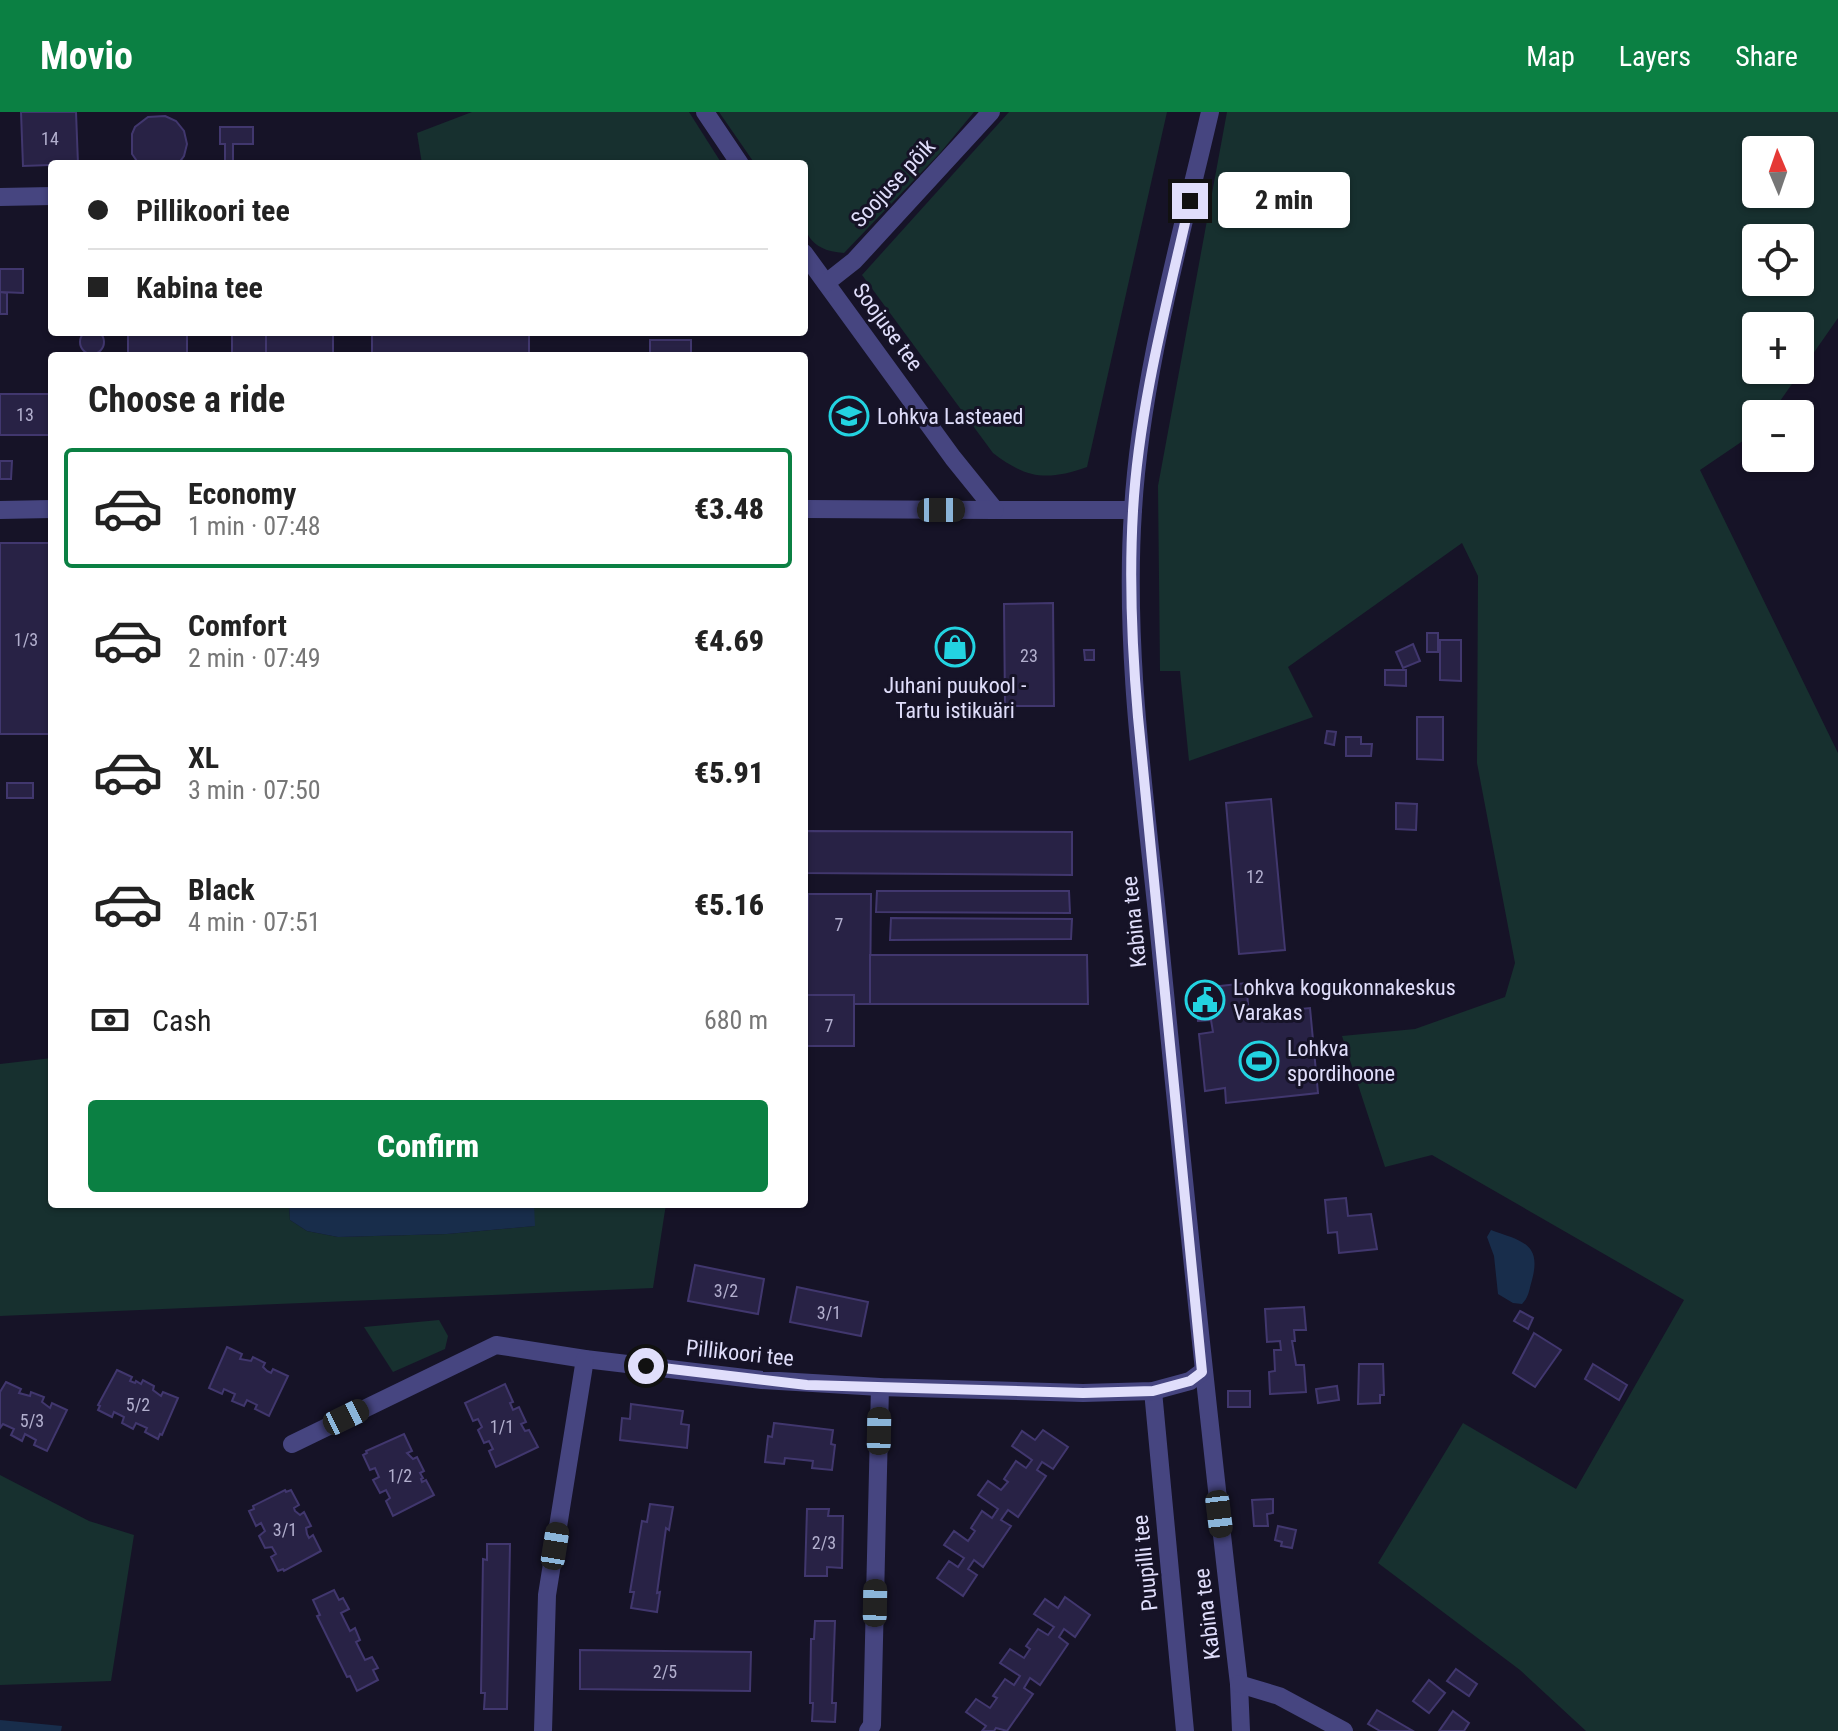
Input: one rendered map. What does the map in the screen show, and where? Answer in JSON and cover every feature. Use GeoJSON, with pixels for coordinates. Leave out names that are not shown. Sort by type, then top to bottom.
{"type":"FeatureCollection","features":[{"type":"Feature","properties":{"kind":"street"},"geometry":{"type":"LineString","coordinates":[[705,112],[737,160]]}},
{"type":"Feature","properties":{"kind":"street","name":"Soojuse põik"},"geometry":{"type":"LineString","coordinates":[[826,283],[854,261],[991,112]]}},
{"type":"Feature","properties":{"kind":"street","name":"Kabina tee"},"geometry":{"type":"LineString","coordinates":[[1210,112],[1157,347],[1141,436],[1133,510],[1132,614],[1136,700],[1202,1372],[1239,1684],[1241,1731]]}},
{"type":"Feature","properties":{"kind":"street"},"geometry":{"type":"LineString","coordinates":[[0,197],[48,196]]}},
{"type":"Feature","properties":{"kind":"street","name":"Soojuse tee"},"geometry":{"type":"LineString","coordinates":[[808,258],[953,458],[995,510]]}},
{"type":"Feature","properties":{"kind":"street"},"geometry":{"type":"LineString","coordinates":[[0,510],[48,509]]}},
{"type":"Feature","properties":{"kind":"street"},"geometry":{"type":"LineString","coordinates":[[808,509],[1133,510]]}},
{"type":"Feature","properties":{"kind":"street","name":"Pillikoori tee"},"geometry":{"type":"LineString","coordinates":[[292,1444],[496,1345],[585,1359],[807,1385],[1083,1393],[1153,1391],[1190,1381],[1202,1372]]}},
{"type":"Feature","properties":{"kind":"street"},"geometry":{"type":"LineString","coordinates":[[543,1731],[547,1595],[585,1359]]}},
{"type":"Feature","properties":{"kind":"street"},"geometry":{"type":"LineString","coordinates":[[868,1731],[872,1725],[880,1387]]}},
{"type":"Feature","properties":{"kind":"street","name":"Puupilli tee"},"geometry":{"type":"LineString","coordinates":[[1153,1391],[1185,1731]]}},
{"type":"Feature","properties":{"kind":"street"},"geometry":{"type":"LineString","coordinates":[[1239,1684],[1279,1696],[1344,1731]]}},
{"type":"Feature","properties":{"kind":"green space"},"geometry":{"type":"Polygon","coordinates":[[[472,112],[689,112],[719,160],[421,160],[417,133],[472,112]]]}},
{"type":"Feature","properties":{"kind":"green space"},"geometry":{"type":"Polygon","coordinates":[[[719,112],[974,112],[940,153],[844,253],[827,250],[808,234],[808,160],[752,160],[719,112]]]}},
{"type":"Feature","properties":{"kind":"green space"},"geometry":{"type":"Polygon","coordinates":[[[1009,112],[1167,112],[1087,467],[1049,476],[1027,473],[993,453],[862,275],[1009,112]]]}},
{"type":"Feature","properties":{"kind":"green space"},"geometry":{"type":"Polygon","coordinates":[[[1227,112],[1838,112],[1838,318],[1814,352],[1814,312],[1742,312],[1742,384],[1792,384],[1781,400],[1742,400],[1742,442],[1700,470],[1838,753],[1838,1731],[1586,1731],[1520,1670],[1378,1563],[1463,1423],[1576,1489],[1684,1300],[1432,1155],[1385,1167],[1342,1036],[1415,1029],[1505,997],[1515,963],[1477,763],[1478,576],[1462,543],[1288,667],[1313,717],[1189,761],[1180,671],[1160,671],[1158,486],[1227,112]]]}},
{"type":"Feature","properties":{"kind":"green space"},"geometry":{"type":"Polygon","coordinates":[[[48,1058],[48,1208],[289,1208],[290,1220],[307,1231],[338,1237],[447,1234],[534,1226],[534,1208],[665,1208],[653,1288],[0,1316],[0,1064],[48,1058]]]}},
{"type":"Feature","properties":{"kind":"green space"},"geometry":{"type":"Polygon","coordinates":[[[439,1320],[448,1336],[445,1349],[393,1372],[364,1327],[439,1320]]]}},
{"type":"Feature","properties":{"kind":"green space"},"geometry":{"type":"Polygon","coordinates":[[[0,1475],[89,1521],[134,1535],[111,1681],[0,1685],[0,1475]]]}},
{"type":"Feature","properties":{"kind":"water"},"geometry":{"type":"Polygon","coordinates":[[[289,1208],[534,1208],[535,1226],[447,1234],[338,1237],[307,1231],[290,1220],[289,1208]]]}},
{"type":"Feature","properties":{"kind":"water"},"geometry":{"type":"Polygon","coordinates":[[[1491,1230],[1520,1241],[1534,1258],[1528,1293],[1522,1304],[1513,1303],[1498,1294],[1494,1256],[1487,1237],[1491,1230]]]}},
{"type":"Feature","properties":{"kind":"water"},"geometry":{"type":"Polygon","coordinates":[[[0,1720],[62,1726],[61,1731],[0,1731],[0,1720]]]}},
{"type":"Feature","properties":{"kind":"building"},"geometry":{"type":"Polygon","coordinates":[[[21,112],[76,112],[78,160],[48,160],[48,165],[23,166],[21,112]]]}},
{"type":"Feature","properties":{"kind":"building"},"geometry":{"type":"Polygon","coordinates":[[[165,116],[176,121],[184,131],[187,144],[181,160],[136,160],[132,154],[132,134],[135,127],[148,117],[165,116]]]}},
{"type":"Feature","properties":{"kind":"building"},"geometry":{"type":"Polygon","coordinates":[[[220,127],[253,127],[253,144],[233,144],[233,160],[225,160],[225,144],[220,144],[220,127]]]}},
{"type":"Feature","properties":{"kind":"building"},"geometry":{"type":"Polygon","coordinates":[[[0,269],[23,269],[23,293],[0,292],[0,269]]]}},
{"type":"Feature","properties":{"kind":"building"},"geometry":{"type":"Polygon","coordinates":[[[0,292],[7,293],[7,314],[0,314],[0,292]]]}},
{"type":"Feature","properties":{"kind":"building"},"geometry":{"type":"Polygon","coordinates":[[[82,336],[103,337],[103,347],[98,352],[86,352],[81,347],[82,336]]]}},
{"type":"Feature","properties":{"kind":"building"},"geometry":{"type":"Polygon","coordinates":[[[128,336],[187,336],[187,352],[128,352],[128,336]]]}},
{"type":"Feature","properties":{"kind":"building"},"geometry":{"type":"Polygon","coordinates":[[[232,336],[266,336],[266,352],[232,352],[232,336]]]}},
{"type":"Feature","properties":{"kind":"building"},"geometry":{"type":"Polygon","coordinates":[[[266,336],[333,336],[333,352],[266,352],[266,336]]]}},
{"type":"Feature","properties":{"kind":"building"},"geometry":{"type":"Polygon","coordinates":[[[372,336],[529,336],[529,352],[372,352],[372,336]]]}},
{"type":"Feature","properties":{"kind":"building"},"geometry":{"type":"Polygon","coordinates":[[[650,340],[691,340],[691,352],[650,352],[650,340]]]}},
{"type":"Feature","properties":{"kind":"building"},"geometry":{"type":"Polygon","coordinates":[[[0,394],[48,394],[48,435],[0,435],[0,394]]]}},
{"type":"Feature","properties":{"kind":"building"},"geometry":{"type":"Polygon","coordinates":[[[0,461],[12,461],[11,479],[0,479],[0,461]]]}},
{"type":"Feature","properties":{"kind":"building"},"geometry":{"type":"Polygon","coordinates":[[[0,543],[48,543],[48,734],[0,734],[0,543]]]}},
{"type":"Feature","properties":{"kind":"building"},"geometry":{"type":"Polygon","coordinates":[[[1053,603],[1054,706],[1005,706],[1004,604],[1053,603]]]}},
{"type":"Feature","properties":{"kind":"building"},"geometry":{"type":"Polygon","coordinates":[[[1427,633],[1438,633],[1438,652],[1427,652],[1427,633]]]}},
{"type":"Feature","properties":{"kind":"building"},"geometry":{"type":"Polygon","coordinates":[[[1440,640],[1461,640],[1461,681],[1440,680],[1440,640]]]}},
{"type":"Feature","properties":{"kind":"building"},"geometry":{"type":"Polygon","coordinates":[[[1413,644],[1420,661],[1403,668],[1396,652],[1413,644]]]}},
{"type":"Feature","properties":{"kind":"building"},"geometry":{"type":"Polygon","coordinates":[[[1084,650],[1094,650],[1094,660],[1085,660],[1084,650]]]}},
{"type":"Feature","properties":{"kind":"building"},"geometry":{"type":"Polygon","coordinates":[[[1385,670],[1406,670],[1406,686],[1385,685],[1385,670]]]}},
{"type":"Feature","properties":{"kind":"building"},"geometry":{"type":"Polygon","coordinates":[[[1417,717],[1443,717],[1443,760],[1417,759],[1417,717]]]}},
{"type":"Feature","properties":{"kind":"building"},"geometry":{"type":"Polygon","coordinates":[[[1327,731],[1336,732],[1334,745],[1325,743],[1327,731]]]}},
{"type":"Feature","properties":{"kind":"building"},"geometry":{"type":"Polygon","coordinates":[[[1346,737],[1361,737],[1361,744],[1372,744],[1371,756],[1346,756],[1346,737]]]}},
{"type":"Feature","properties":{"kind":"building"},"geometry":{"type":"Polygon","coordinates":[[[7,783],[33,783],[33,798],[7,798],[7,783]]]}},
{"type":"Feature","properties":{"kind":"building"},"geometry":{"type":"Polygon","coordinates":[[[1271,799],[1285,950],[1239,954],[1226,803],[1271,799]]]}},
{"type":"Feature","properties":{"kind":"building"},"geometry":{"type":"Polygon","coordinates":[[[1396,803],[1417,804],[1416,830],[1396,829],[1396,803]]]}},
{"type":"Feature","properties":{"kind":"building"},"geometry":{"type":"Polygon","coordinates":[[[808,831],[1072,832],[1072,875],[808,873],[808,831]]]}},
{"type":"Feature","properties":{"kind":"building"},"geometry":{"type":"Polygon","coordinates":[[[877,891],[1069,891],[1070,913],[876,912],[877,891]]]}},
{"type":"Feature","properties":{"kind":"building"},"geometry":{"type":"Polygon","coordinates":[[[808,894],[871,894],[870,1004],[854,1004],[854,995],[808,995],[808,894]]]}},
{"type":"Feature","properties":{"kind":"building"},"geometry":{"type":"Polygon","coordinates":[[[891,918],[1072,919],[1071,939],[890,940],[891,918]]]}},
{"type":"Feature","properties":{"kind":"building"},"geometry":{"type":"Polygon","coordinates":[[[870,955],[1087,955],[1088,1004],[870,1004],[870,955]]]}},
{"type":"Feature","properties":{"kind":"building","name":"Lohkva spordihoone"},"geometry":{"type":"Polygon","coordinates":[[[1246,983],[1249,1014],[1310,1008],[1318,1093],[1226,1103],[1225,1088],[1205,1091],[1199,1034],[1213,1032],[1211,1020],[1198,1021],[1194,989],[1246,983]]]}},
{"type":"Feature","properties":{"kind":"building"},"geometry":{"type":"Polygon","coordinates":[[[808,995],[854,995],[854,1046],[808,1046],[808,995]]]}},
{"type":"Feature","properties":{"kind":"building"},"geometry":{"type":"Polygon","coordinates":[[[1346,1198],[1348,1216],[1371,1214],[1377,1249],[1339,1253],[1337,1232],[1328,1233],[1325,1200],[1346,1198]]]}},
{"type":"Feature","properties":{"kind":"building"},"geometry":{"type":"Polygon","coordinates":[[[695,1265],[764,1279],[758,1314],[688,1301],[695,1265]]]}},
{"type":"Feature","properties":{"kind":"building"},"geometry":{"type":"Polygon","coordinates":[[[797,1287],[868,1302],[861,1336],[790,1322],[797,1287]]]}},
{"type":"Feature","properties":{"kind":"building"},"geometry":{"type":"Polygon","coordinates":[[[1304,1307],[1306,1330],[1294,1330],[1295,1341],[1292,1341],[1296,1365],[1304,1365],[1306,1392],[1270,1394],[1269,1372],[1275,1371],[1274,1350],[1281,1350],[1280,1341],[1267,1342],[1265,1309],[1304,1307]]]}},
{"type":"Feature","properties":{"kind":"building"},"geometry":{"type":"Polygon","coordinates":[[[1520,1311],[1533,1318],[1528,1329],[1514,1321],[1520,1311]]]}},
{"type":"Feature","properties":{"kind":"building"},"geometry":{"type":"Polygon","coordinates":[[[1534,1333],[1561,1350],[1535,1387],[1513,1373],[1534,1333]]]}},
{"type":"Feature","properties":{"kind":"building"},"geometry":{"type":"Polygon","coordinates":[[[227,1347],[242,1354],[240,1359],[251,1361],[253,1357],[265,1363],[263,1367],[267,1371],[271,1373],[273,1369],[288,1376],[269,1416],[255,1409],[257,1405],[247,1400],[244,1406],[232,1401],[235,1394],[224,1389],[222,1394],[209,1388],[227,1347]]]}},
{"type":"Feature","properties":{"kind":"building"},"geometry":{"type":"Polygon","coordinates":[[[1359,1364],[1383,1364],[1384,1395],[1380,1395],[1380,1403],[1358,1404],[1359,1364]]]}},
{"type":"Feature","properties":{"kind":"building"},"geometry":{"type":"Polygon","coordinates":[[[1593,1364],[1627,1385],[1619,1400],[1585,1379],[1593,1364]]]}},
{"type":"Feature","properties":{"kind":"building"},"geometry":{"type":"Polygon","coordinates":[[[117,1370],[132,1377],[130,1381],[141,1384],[143,1380],[154,1386],[153,1390],[161,1396],[163,1392],[178,1398],[158,1439],[145,1432],[147,1428],[136,1423],[133,1429],[122,1423],[124,1417],[114,1412],[112,1417],[98,1410],[117,1370]]]}},
{"type":"Feature","properties":{"kind":"building"},"geometry":{"type":"Polygon","coordinates":[[[6,1382],[21,1389],[19,1393],[30,1396],[31,1392],[44,1397],[42,1402],[50,1408],[52,1403],[67,1410],[47,1451],[34,1445],[36,1440],[25,1434],[22,1441],[11,1435],[14,1429],[3,1424],[0,1428],[0,1392],[6,1382]]]}},
{"type":"Feature","properties":{"kind":"building"},"geometry":{"type":"Polygon","coordinates":[[[505,1384],[513,1410],[519,1407],[526,1422],[521,1424],[525,1431],[529,1430],[538,1447],[496,1467],[489,1451],[493,1449],[489,1441],[484,1443],[478,1430],[482,1427],[478,1419],[473,1421],[465,1403],[505,1384]]]}},
{"type":"Feature","properties":{"kind":"building"},"geometry":{"type":"Polygon","coordinates":[[[1337,1386],[1339,1400],[1318,1403],[1316,1389],[1337,1386]]]}},
{"type":"Feature","properties":{"kind":"building"},"geometry":{"type":"Polygon","coordinates":[[[1228,1391],[1250,1391],[1250,1407],[1228,1407],[1228,1391]]]}},
{"type":"Feature","properties":{"kind":"building"},"geometry":{"type":"Polygon","coordinates":[[[631,1404],[683,1411],[681,1424],[689,1425],[687,1448],[620,1440],[622,1418],[630,1419],[631,1404]]]}},
{"type":"Feature","properties":{"kind":"building"},"geometry":{"type":"Polygon","coordinates":[[[774,1423],[833,1430],[832,1470],[812,1468],[813,1461],[785,1458],[784,1464],[765,1462],[768,1436],[772,1437],[774,1423]]]}},
{"type":"Feature","properties":{"kind":"building"},"geometry":{"type":"Polygon","coordinates":[[[1043,1430],[1068,1447],[1053,1469],[1042,1462],[1037,1470],[1046,1476],[1018,1517],[1008,1510],[1001,1520],[1011,1526],[983,1567],[974,1560],[968,1569],[977,1575],[963,1596],[937,1578],[949,1561],[958,1567],[964,1558],[944,1545],[954,1531],[968,1541],[975,1531],[971,1528],[982,1511],[992,1518],[998,1509],[978,1495],[988,1481],[1001,1490],[1008,1482],[1004,1479],[1016,1461],[1026,1468],[1032,1460],[1012,1446],[1022,1431],[1035,1440],[1043,1430]]]}},
{"type":"Feature","properties":{"kind":"building"},"geometry":{"type":"Polygon","coordinates":[[[404,1434],[412,1451],[407,1453],[413,1459],[417,1457],[424,1471],[420,1473],[422,1482],[426,1480],[434,1495],[393,1516],[386,1501],[390,1498],[386,1490],[380,1493],[373,1480],[379,1477],[375,1468],[370,1470],[363,1455],[404,1434]]]}},
{"type":"Feature","properties":{"kind":"building"},"geometry":{"type":"Polygon","coordinates":[[[285,1490],[291,1490],[299,1505],[294,1508],[295,1511],[300,1515],[304,1512],[311,1526],[306,1528],[307,1534],[309,1538],[313,1535],[321,1551],[284,1571],[278,1571],[271,1557],[276,1554],[272,1547],[265,1548],[259,1536],[265,1531],[261,1523],[256,1526],[249,1511],[285,1490]]]}},
{"type":"Feature","properties":{"kind":"building"},"geometry":{"type":"Polygon","coordinates":[[[1273,1499],[1273,1513],[1267,1514],[1268,1526],[1254,1526],[1252,1500],[1273,1499]]]}},
{"type":"Feature","properties":{"kind":"building"},"geometry":{"type":"Polygon","coordinates":[[[650,1504],[673,1507],[669,1530],[666,1528],[657,1612],[631,1608],[634,1592],[630,1592],[642,1521],[647,1522],[650,1504]]]}},
{"type":"Feature","properties":{"kind":"building"},"geometry":{"type":"Polygon","coordinates":[[[807,1509],[829,1509],[828,1516],[843,1516],[842,1568],[827,1567],[827,1576],[805,1576],[807,1509]]]}},
{"type":"Feature","properties":{"kind":"building"},"geometry":{"type":"Polygon","coordinates":[[[1278,1526],[1296,1530],[1292,1548],[1281,1546],[1282,1542],[1275,1540],[1278,1526]]]}},
{"type":"Feature","properties":{"kind":"building"},"geometry":{"type":"Polygon","coordinates":[[[487,1544],[510,1544],[507,1709],[484,1709],[485,1693],[481,1693],[483,1559],[487,1560],[487,1544]]]}},
{"type":"Feature","properties":{"kind":"building"},"geometry":{"type":"Polygon","coordinates":[[[334,1590],[349,1609],[341,1613],[350,1631],[355,1628],[360,1640],[356,1642],[365,1660],[372,1657],[378,1668],[373,1670],[378,1680],[357,1691],[317,1616],[320,1615],[313,1600],[334,1590]]]}},
{"type":"Feature","properties":{"kind":"building"},"geometry":{"type":"Polygon","coordinates":[[[1065,1597],[1090,1615],[1075,1637],[1064,1629],[1059,1637],[1068,1644],[1040,1685],[1030,1678],[1024,1688],[1033,1694],[1007,1731],[996,1728],[994,1731],[982,1731],[986,1726],[966,1712],[976,1699],[990,1708],[997,1698],[993,1696],[1005,1679],[1014,1685],[1020,1676],[1000,1663],[1010,1649],[1024,1658],[1030,1649],[1026,1646],[1038,1629],[1048,1635],[1054,1627],[1034,1614],[1045,1599],[1058,1608],[1065,1597]]]}},
{"type":"Feature","properties":{"kind":"building"},"geometry":{"type":"Polygon","coordinates":[[[815,1621],[835,1621],[832,1703],[836,1703],[835,1722],[812,1721],[811,1639],[814,1639],[815,1621]]]}},
{"type":"Feature","properties":{"kind":"building"},"geometry":{"type":"Polygon","coordinates":[[[580,1650],[751,1652],[750,1691],[580,1689],[580,1650]]]}},
{"type":"Feature","properties":{"kind":"building"},"geometry":{"type":"Polygon","coordinates":[[[1456,1669],[1477,1684],[1469,1696],[1447,1681],[1456,1669]]]}},
{"type":"Feature","properties":{"kind":"building"},"geometry":{"type":"Polygon","coordinates":[[[1429,1680],[1445,1693],[1429,1713],[1413,1701],[1429,1680]]]}},
{"type":"Feature","properties":{"kind":"building"},"geometry":{"type":"Polygon","coordinates":[[[1377,1710],[1413,1731],[1380,1731],[1368,1724],[1377,1710]]]}},
{"type":"Feature","properties":{"kind":"building"},"geometry":{"type":"Polygon","coordinates":[[[1453,1711],[1469,1723],[1464,1731],[1439,1731],[1453,1711]]]}},
{"type":"Feature","properties":{"kind":"place","name":"Lohkva Lasteaed"},"geometry":{"type":"Point","coordinates":[849,416]}},
{"type":"Feature","properties":{"kind":"place","name":"Juhani puukool - Tartu istikuäri"},"geometry":{"type":"Point","coordinates":[955,647]}},
{"type":"Feature","properties":{"kind":"place","name":"Lohkva kogukonnakeskus Varakas"},"geometry":{"type":"Point","coordinates":[1205,1000]}},
{"type":"Feature","properties":{"kind":"place","name":"Lohkva spordihoone"},"geometry":{"type":"Point","coordinates":[1259,1061]}},
{"type":"Feature","properties":{"kind":"route"},"geometry":{"type":"LineString","coordinates":[[646,1366],[807,1385],[1083,1393],[1153,1391],[1190,1381],[1202,1372],[1138,717],[1132,614],[1133,510],[1141,436],[1157,347],[1190,201]]}}]}
